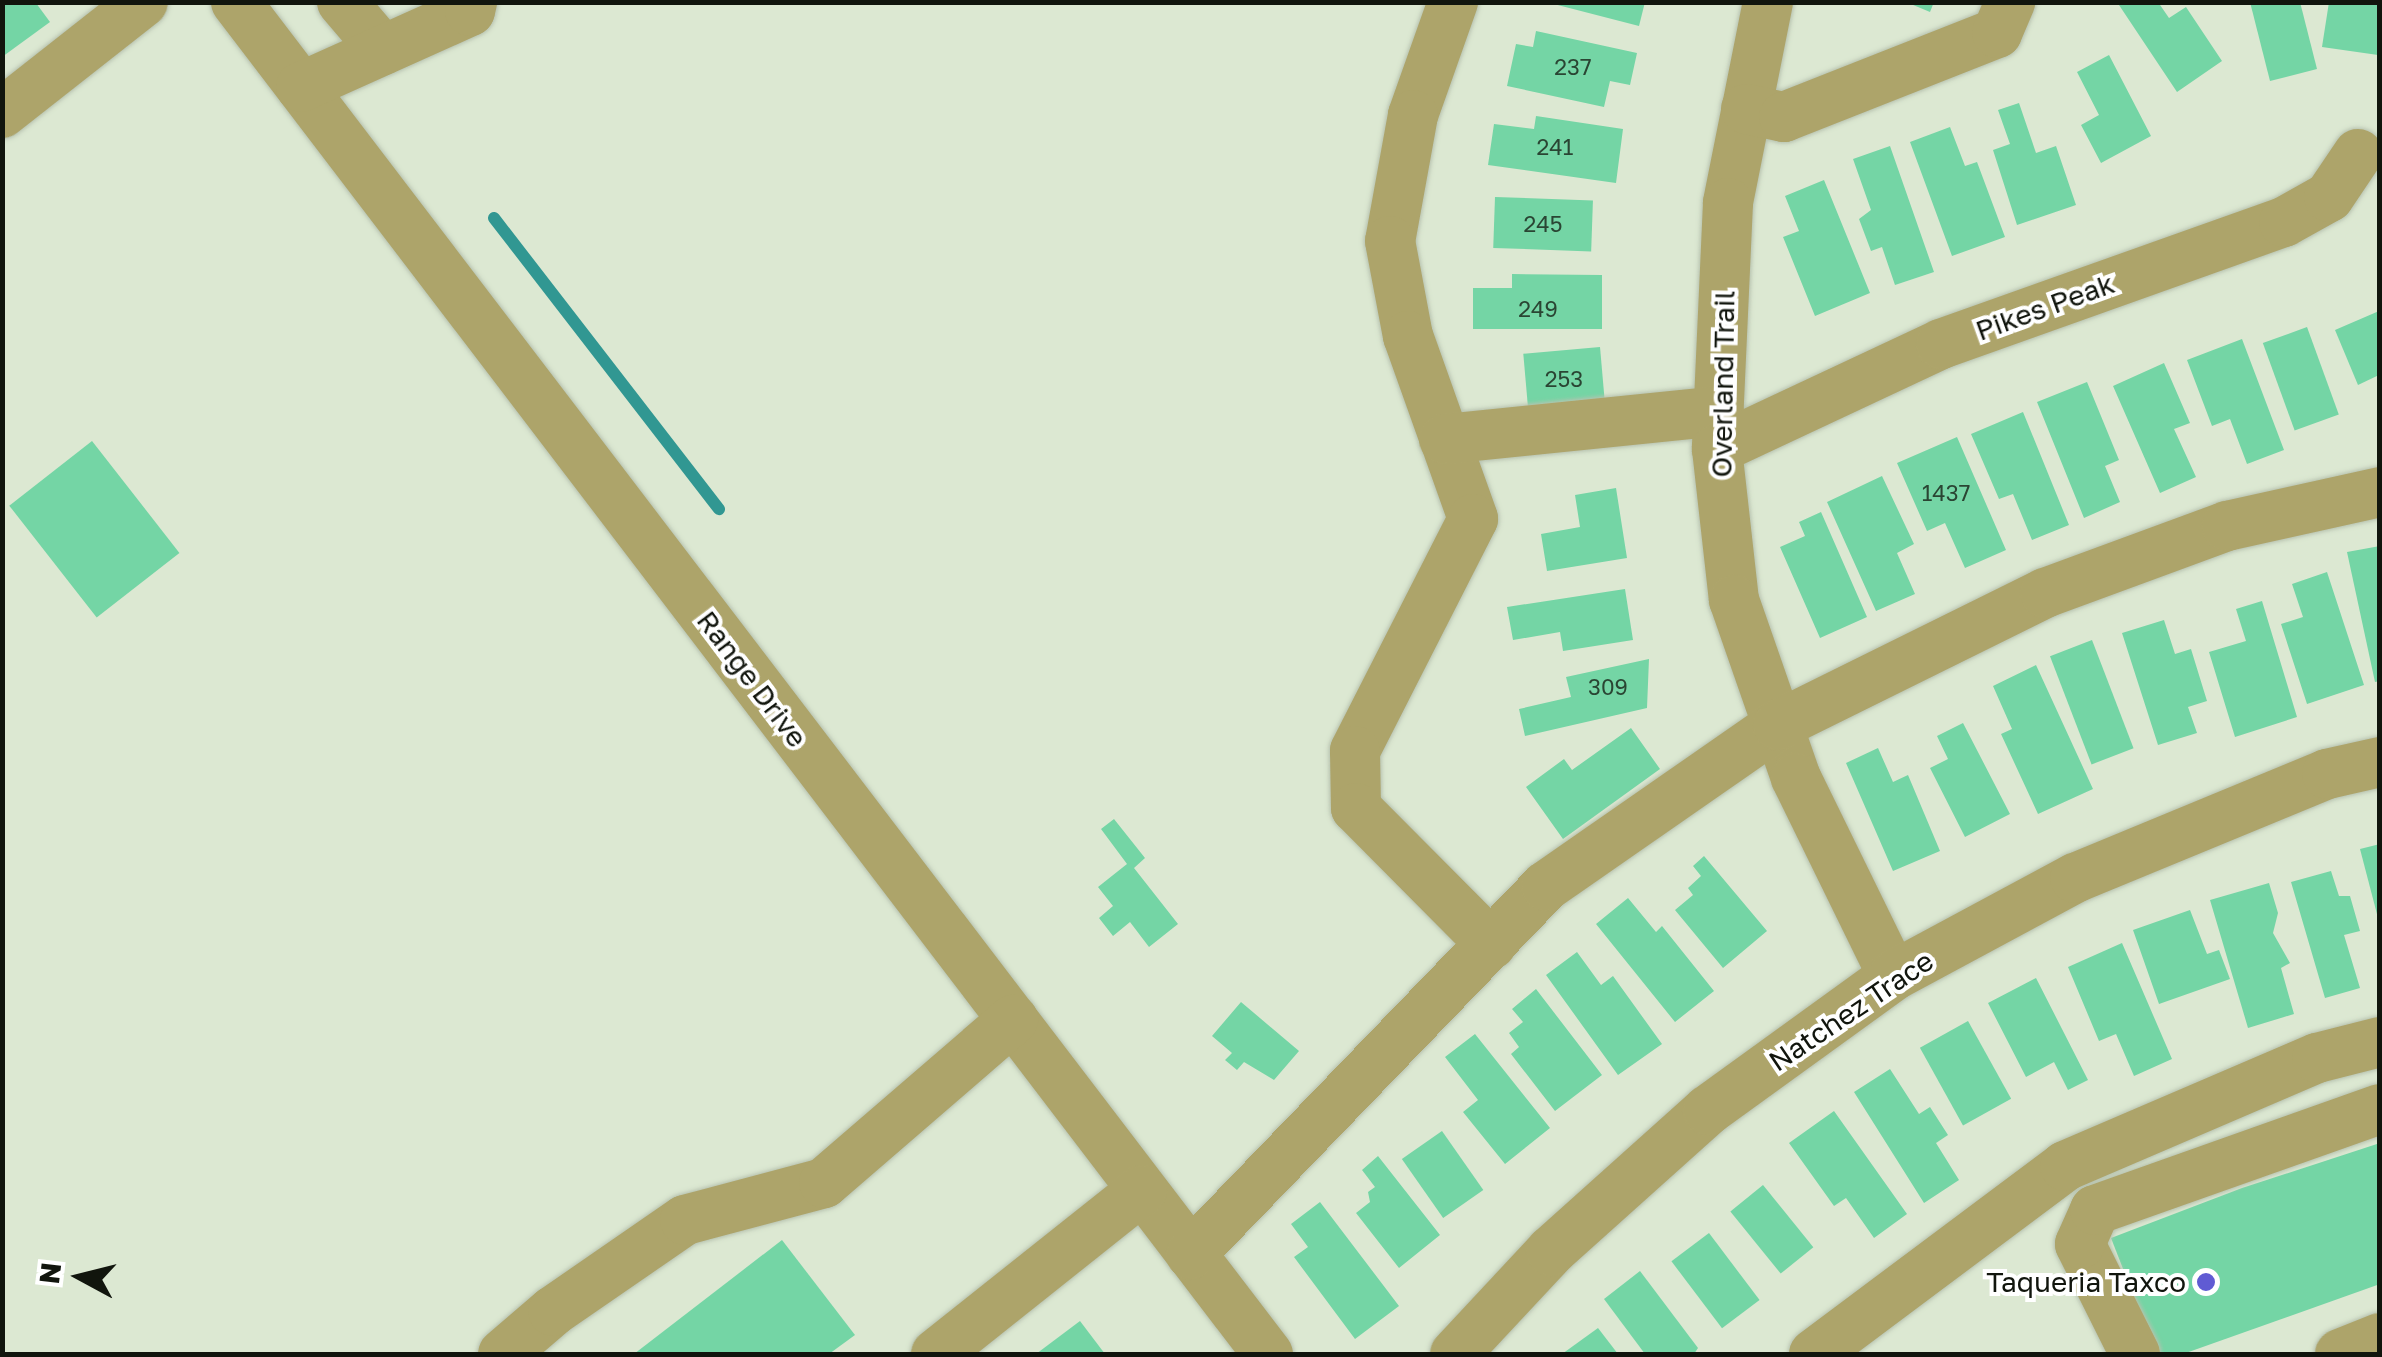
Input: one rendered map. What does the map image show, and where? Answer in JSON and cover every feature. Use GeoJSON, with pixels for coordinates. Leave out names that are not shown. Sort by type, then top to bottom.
{"type":"FeatureCollection","features":[{"type":"Feature","properties":{"kind":"street"},"geometry":{"type":"LineString","coordinates":[[2,113],[143,2]]}},
{"type":"Feature","properties":{"kind":"street","name":"Range Drive"},"geometry":{"type":"LineString","coordinates":[[236,2],[1268,1354]]}},
{"type":"Feature","properties":{"kind":"street"},"geometry":{"type":"LineString","coordinates":[[342,2],[383,50]]}},
{"type":"Feature","properties":{"kind":"street"},"geometry":{"type":"LineString","coordinates":[[301,87],[470,11],[472,2]]}},
{"type":"Feature","properties":{"kind":"street"},"geometry":{"type":"LineString","coordinates":[[1453,2],[1413,115],[1390,240],[1408,336],[1473,520],[1355,752],[1356,808],[1491,944]]}},
{"type":"Feature","properties":{"kind":"street","name":"Overland Trail"},"geometry":{"type":"LineString","coordinates":[[1768,2],[1728,203],[1718,430],[1734,600],[1796,778],[1892,976]]}},
{"type":"Feature","properties":{"kind":"street"},"geometry":{"type":"LineString","coordinates":[[1746,109],[1784,118],[1997,33],[2010,2]]}},
{"type":"Feature","properties":{"kind":"street","name":"Pikes Peak"},"geometry":{"type":"LineString","coordinates":[[1444,439],[1718,430],[1941,344],[2284,222],[2329,197],[2358,154]]}},
{"type":"Feature","properties":{"kind":"street"},"geometry":{"type":"LineString","coordinates":[[1191,1254],[1546,886],[1778,725],[2044,593],[2228,526],[2380,492]]}},
{"type":"Feature","properties":{"kind":"street","name":"Natchez Trace"},"geometry":{"type":"LineString","coordinates":[[1455,1354],[1552,1251],[1708,1110],[1892,976],[2075,878],[2327,774],[2380,762]]}},
{"type":"Feature","properties":{"kind":"street"},"geometry":{"type":"LineString","coordinates":[[503,1354],[553,1310],[686,1220],[824,1183],[1012,1020]]}},
{"type":"Feature","properties":{"kind":"street"},"geometry":{"type":"LineString","coordinates":[[1814,1354],[2065,1166],[2316,1058],[2380,1042]]}},
{"type":"Feature","properties":{"kind":"street"},"geometry":{"type":"LineString","coordinates":[[2135,1354],[2080,1244],[2095,1210],[2380,1110]]}},
{"type":"Feature","properties":{"kind":"street"},"geometry":{"type":"LineString","coordinates":[[936,1354],[1142,1190]]}},
{"type":"Feature","properties":{"kind":"street"},"geometry":{"type":"LineString","coordinates":[[2340,1354],[2380,1338]]}},
{"type":"Feature","properties":{"kind":"building"},"geometry":{"type":"Polygon","coordinates":[[[1546,2],[1645,2],[1639,26],[1546,2]]]}},
{"type":"Feature","properties":{"kind":"building"},"geometry":{"type":"Polygon","coordinates":[[[1906,2],[1934,2],[1930,12],[1906,2]]]}},
{"type":"Feature","properties":{"kind":"building"},"geometry":{"type":"Polygon","coordinates":[[[2117,2],[2158,2],[2169,18],[2186,7],[2222,61],[2177,92],[2117,2]]]}},
{"type":"Feature","properties":{"kind":"building"},"geometry":{"type":"Polygon","coordinates":[[[2250,2],[2300,2],[2317,69],[2270,81],[2250,2]]]}},
{"type":"Feature","properties":{"kind":"building"},"geometry":{"type":"Polygon","coordinates":[[[2329,2],[2380,2],[2378,55],[2322,47],[2329,2]]]}},
{"type":"Feature","properties":{"kind":"building"},"geometry":{"type":"Polygon","coordinates":[[[2,3],[36,3],[50,22],[2,57],[2,3]]]}},
{"type":"Feature","properties":{"kind":"building"},"geometry":{"type":"Polygon","coordinates":[[[1536,31],[1637,53],[1630,85],[1610,81],[1604,107],[1507,86],[1516,44],[1533,47],[1536,31]]]}},
{"type":"Feature","properties":{"kind":"building"},"geometry":{"type":"Polygon","coordinates":[[[2109,55],[2151,136],[2101,163],[2081,125],[2099,115],[2077,72],[2109,55]]]}},
{"type":"Feature","properties":{"kind":"building"},"geometry":{"type":"Polygon","coordinates":[[[2019,103],[2036,153],[2056,146],[2076,205],[2017,225],[1993,150],[2010,144],[1998,110],[2019,103]]]}},
{"type":"Feature","properties":{"kind":"building"},"geometry":{"type":"Polygon","coordinates":[[[1536,116],[1623,129],[1616,183],[1488,165],[1494,124],[1534,129],[1536,116]]]}},
{"type":"Feature","properties":{"kind":"building"},"geometry":{"type":"Polygon","coordinates":[[[1950,127],[1965,166],[1977,162],[2005,237],[1952,256],[1910,142],[1950,127]]]}},
{"type":"Feature","properties":{"kind":"building"},"geometry":{"type":"Polygon","coordinates":[[[1890,146],[1934,272],[1895,285],[1882,247],[1871,251],[1859,219],[1871,210],[1853,159],[1890,146]]]}},
{"type":"Feature","properties":{"kind":"building"},"geometry":{"type":"Polygon","coordinates":[[[1824,180],[1870,293],[1815,316],[1783,237],[1799,231],[1785,196],[1824,180]]]}},
{"type":"Feature","properties":{"kind":"building"},"geometry":{"type":"Polygon","coordinates":[[[1495,197],[1593,200],[1591,251],[1493,248],[1495,197]]]}},
{"type":"Feature","properties":{"kind":"building"},"geometry":{"type":"Polygon","coordinates":[[[1512,274],[1602,275],[1602,329],[1473,329],[1473,288],[1512,288],[1512,274]]]}},
{"type":"Feature","properties":{"kind":"building"},"geometry":{"type":"Polygon","coordinates":[[[2379,311],[2379,375],[2358,385],[2335,330],[2379,311]]]}},
{"type":"Feature","properties":{"kind":"building"},"geometry":{"type":"Polygon","coordinates":[[[2307,327],[2339,414],[2295,430],[2263,343],[2307,327]]]}},
{"type":"Feature","properties":{"kind":"building"},"geometry":{"type":"Polygon","coordinates":[[[2242,339],[2284,450],[2247,464],[2230,419],[2212,426],[2187,360],[2242,339]]]}},
{"type":"Feature","properties":{"kind":"building"},"geometry":{"type":"Polygon","coordinates":[[[1600,347],[1605,404],[1528,410],[1523,354],[1600,347]]]}},
{"type":"Feature","properties":{"kind":"building"},"geometry":{"type":"Polygon","coordinates":[[[2164,363],[2190,423],[2174,429],[2196,477],[2160,493],[2113,386],[2164,363]]]}},
{"type":"Feature","properties":{"kind":"building"},"geometry":{"type":"Polygon","coordinates":[[[2087,382],[2119,460],[2105,466],[2120,502],[2084,518],[2037,402],[2087,382]]]}},
{"type":"Feature","properties":{"kind":"building"},"geometry":{"type":"Polygon","coordinates":[[[2023,412],[2069,525],[2032,540],[2013,494],[1999,499],[1971,434],[2023,412]]]}},
{"type":"Feature","properties":{"kind":"building"},"geometry":{"type":"Polygon","coordinates":[[[1957,437],[2006,550],[1965,568],[1945,523],[1927,531],[1897,463],[1957,437]]]}},
{"type":"Feature","properties":{"kind":"building"},"geometry":{"type":"Polygon","coordinates":[[[92,441],[179,553],[97,618],[9,506],[92,441]]]}},
{"type":"Feature","properties":{"kind":"building"},"geometry":{"type":"Polygon","coordinates":[[[1882,476],[1914,544],[1897,553],[1915,594],[1876,611],[1827,502],[1882,476]]]}},
{"type":"Feature","properties":{"kind":"building"},"geometry":{"type":"Polygon","coordinates":[[[1616,488],[1627,558],[1547,571],[1541,534],[1580,527],[1575,495],[1616,488]]]}},
{"type":"Feature","properties":{"kind":"building"},"geometry":{"type":"Polygon","coordinates":[[[1821,512],[1867,617],[1820,638],[1780,547],[1805,536],[1799,522],[1821,512]]]}},
{"type":"Feature","properties":{"kind":"building"},"geometry":{"type":"Polygon","coordinates":[[[2380,546],[2380,681],[2375,682],[2347,552],[2380,546]]]}},
{"type":"Feature","properties":{"kind":"building"},"geometry":{"type":"Polygon","coordinates":[[[2327,572],[2364,685],[2307,704],[2281,624],[2303,617],[2292,584],[2327,572]]]}},
{"type":"Feature","properties":{"kind":"building"},"geometry":{"type":"Polygon","coordinates":[[[1625,589],[1633,640],[1563,651],[1560,632],[1513,640],[1507,607],[1625,589]]]}},
{"type":"Feature","properties":{"kind":"building"},"geometry":{"type":"Polygon","coordinates":[[[2262,601],[2297,717],[2235,737],[2209,652],[2246,641],[2236,609],[2262,601]]]}},
{"type":"Feature","properties":{"kind":"building"},"geometry":{"type":"Polygon","coordinates":[[[2164,620],[2175,654],[2191,649],[2207,701],[2188,707],[2197,733],[2158,745],[2122,633],[2164,620]]]}},
{"type":"Feature","properties":{"kind":"building"},"geometry":{"type":"Polygon","coordinates":[[[2092,640],[2134,748],[2092,764],[2050,656],[2092,640]]]}},
{"type":"Feature","properties":{"kind":"building"},"geometry":{"type":"Polygon","coordinates":[[[1649,659],[1647,708],[1525,736],[1519,709],[1571,697],[1566,677],[1649,659]]]}},
{"type":"Feature","properties":{"kind":"building"},"geometry":{"type":"Polygon","coordinates":[[[2036,665],[2093,789],[2038,814],[2001,734],[2012,729],[1993,686],[2036,665]]]}},
{"type":"Feature","properties":{"kind":"building"},"geometry":{"type":"Polygon","coordinates":[[[1963,723],[2010,814],[1965,837],[1930,768],[1948,759],[1937,736],[1963,723]]]}},
{"type":"Feature","properties":{"kind":"building"},"geometry":{"type":"Polygon","coordinates":[[[1631,728],[1660,769],[1563,839],[1526,787],[1564,759],[1572,770],[1631,728]]]}},
{"type":"Feature","properties":{"kind":"building"},"geometry":{"type":"Polygon","coordinates":[[[1878,748],[1893,782],[1908,775],[1940,851],[1893,871],[1846,763],[1878,748]]]}},
{"type":"Feature","properties":{"kind":"building"},"geometry":{"type":"Polygon","coordinates":[[[1114,819],[1145,858],[1134,868],[1178,924],[1149,947],[1130,922],[1113,936],[1099,918],[1113,906],[1098,887],[1127,864],[1101,829],[1114,819]]]}},
{"type":"Feature","properties":{"kind":"building"},"geometry":{"type":"Polygon","coordinates":[[[2380,844],[2380,918],[2378,918],[2360,849],[2380,844]]]}},
{"type":"Feature","properties":{"kind":"building"},"geometry":{"type":"Polygon","coordinates":[[[1704,856],[1767,931],[1723,968],[1675,910],[1693,895],[1688,888],[1701,876],[1693,866],[1704,856]]]}},
{"type":"Feature","properties":{"kind":"building"},"geometry":{"type":"Polygon","coordinates":[[[2331,871],[2339,896],[2350,896],[2360,931],[2344,935],[2360,988],[2325,998],[2291,882],[2331,871]]]}},
{"type":"Feature","properties":{"kind":"building"},"geometry":{"type":"Polygon","coordinates":[[[2269,883],[2278,913],[2273,933],[2290,963],[2281,968],[2294,1014],[2248,1028],[2210,900],[2269,883]]]}},
{"type":"Feature","properties":{"kind":"building"},"geometry":{"type":"Polygon","coordinates":[[[1628,898],[1656,932],[1662,926],[1714,991],[1675,1022],[1596,924],[1628,898]]]}},
{"type":"Feature","properties":{"kind":"building"},"geometry":{"type":"Polygon","coordinates":[[[2190,910],[2207,954],[2219,950],[2230,979],[2159,1004],[2133,930],[2190,910]]]}},
{"type":"Feature","properties":{"kind":"building"},"geometry":{"type":"Polygon","coordinates":[[[2122,943],[2172,1059],[2134,1076],[2116,1034],[2099,1041],[2068,967],[2122,943]]]}},
{"type":"Feature","properties":{"kind":"building"},"geometry":{"type":"Polygon","coordinates":[[[1577,952],[1601,985],[1613,976],[1662,1044],[1618,1075],[1546,975],[1577,952]]]}},
{"type":"Feature","properties":{"kind":"building"},"geometry":{"type":"Polygon","coordinates":[[[2036,978],[2088,1080],[2068,1090],[2054,1062],[2026,1077],[1988,1003],[2036,978]]]}},
{"type":"Feature","properties":{"kind":"building"},"geometry":{"type":"Polygon","coordinates":[[[1536,989],[1602,1075],[1555,1111],[1511,1054],[1519,1047],[1509,1033],[1523,1022],[1512,1009],[1536,989]]]}},
{"type":"Feature","properties":{"kind":"building"},"geometry":{"type":"Polygon","coordinates":[[[1241,1002],[1299,1051],[1274,1080],[1244,1062],[1237,1070],[1225,1060],[1232,1053],[1212,1036],[1241,1002]]]}},
{"type":"Feature","properties":{"kind":"building"},"geometry":{"type":"Polygon","coordinates":[[[1968,1021],[2011,1099],[1963,1126],[1920,1048],[1968,1021]]]}},
{"type":"Feature","properties":{"kind":"building"},"geometry":{"type":"Polygon","coordinates":[[[1475,1034],[1550,1128],[1505,1164],[1463,1112],[1478,1100],[1445,1057],[1475,1034]]]}},
{"type":"Feature","properties":{"kind":"building"},"geometry":{"type":"Polygon","coordinates":[[[1890,1069],[1919,1114],[1930,1107],[1948,1135],[1936,1143],[1959,1180],[1924,1203],[1854,1092],[1890,1069]]]}},
{"type":"Feature","properties":{"kind":"building"},"geometry":{"type":"Polygon","coordinates":[[[1834,1111],[1907,1214],[1874,1238],[1846,1198],[1834,1206],[1789,1143],[1834,1111]]]}},
{"type":"Feature","properties":{"kind":"building"},"geometry":{"type":"Polygon","coordinates":[[[1442,1131],[1483,1190],[1443,1218],[1402,1159],[1442,1131]]]}},
{"type":"Feature","properties":{"kind":"building"},"geometry":{"type":"Polygon","coordinates":[[[2380,1143],[2380,1284],[2183,1354],[2156,1354],[2111,1238],[2242,1188],[2380,1143]]]}},
{"type":"Feature","properties":{"kind":"building"},"geometry":{"type":"Polygon","coordinates":[[[1378,1156],[1440,1235],[1399,1268],[1356,1213],[1370,1202],[1368,1192],[1375,1187],[1362,1170],[1378,1156]]]}},
{"type":"Feature","properties":{"kind":"building"},"geometry":{"type":"Polygon","coordinates":[[[1763,1185],[1813,1247],[1781,1274],[1730,1211],[1763,1185]]]}},
{"type":"Feature","properties":{"kind":"building"},"geometry":{"type":"Polygon","coordinates":[[[1320,1202],[1399,1306],[1355,1339],[1294,1257],[1308,1247],[1291,1224],[1320,1202]]]}},
{"type":"Feature","properties":{"kind":"building"},"geometry":{"type":"Polygon","coordinates":[[[1709,1233],[1760,1300],[1722,1328],[1671,1261],[1709,1233]]]}},
{"type":"Feature","properties":{"kind":"building"},"geometry":{"type":"Polygon","coordinates":[[[782,1240],[855,1335],[829,1354],[634,1354],[782,1240]]]}},
{"type":"Feature","properties":{"kind":"building"},"geometry":{"type":"Polygon","coordinates":[[[1640,1271],[1698,1348],[1694,1354],[1645,1354],[1604,1299],[1640,1271]]]}},
{"type":"Feature","properties":{"kind":"building"},"geometry":{"type":"Polygon","coordinates":[[[1080,1321],[1105,1354],[1036,1354],[1080,1321]]]}},
{"type":"Feature","properties":{"kind":"building"},"geometry":{"type":"Polygon","coordinates":[[[1598,1328],[1618,1354],[1562,1354],[1598,1328]]]}},
{"type":"Feature","properties":{"kind":"waterway"},"geometry":{"type":"LineString","coordinates":[[494,218],[719,509]]}},
{"type":"Feature","properties":{"kind":"place","name":"Taqueria Taxco"},"geometry":{"type":"Point","coordinates":[2206,1282]}}]}
